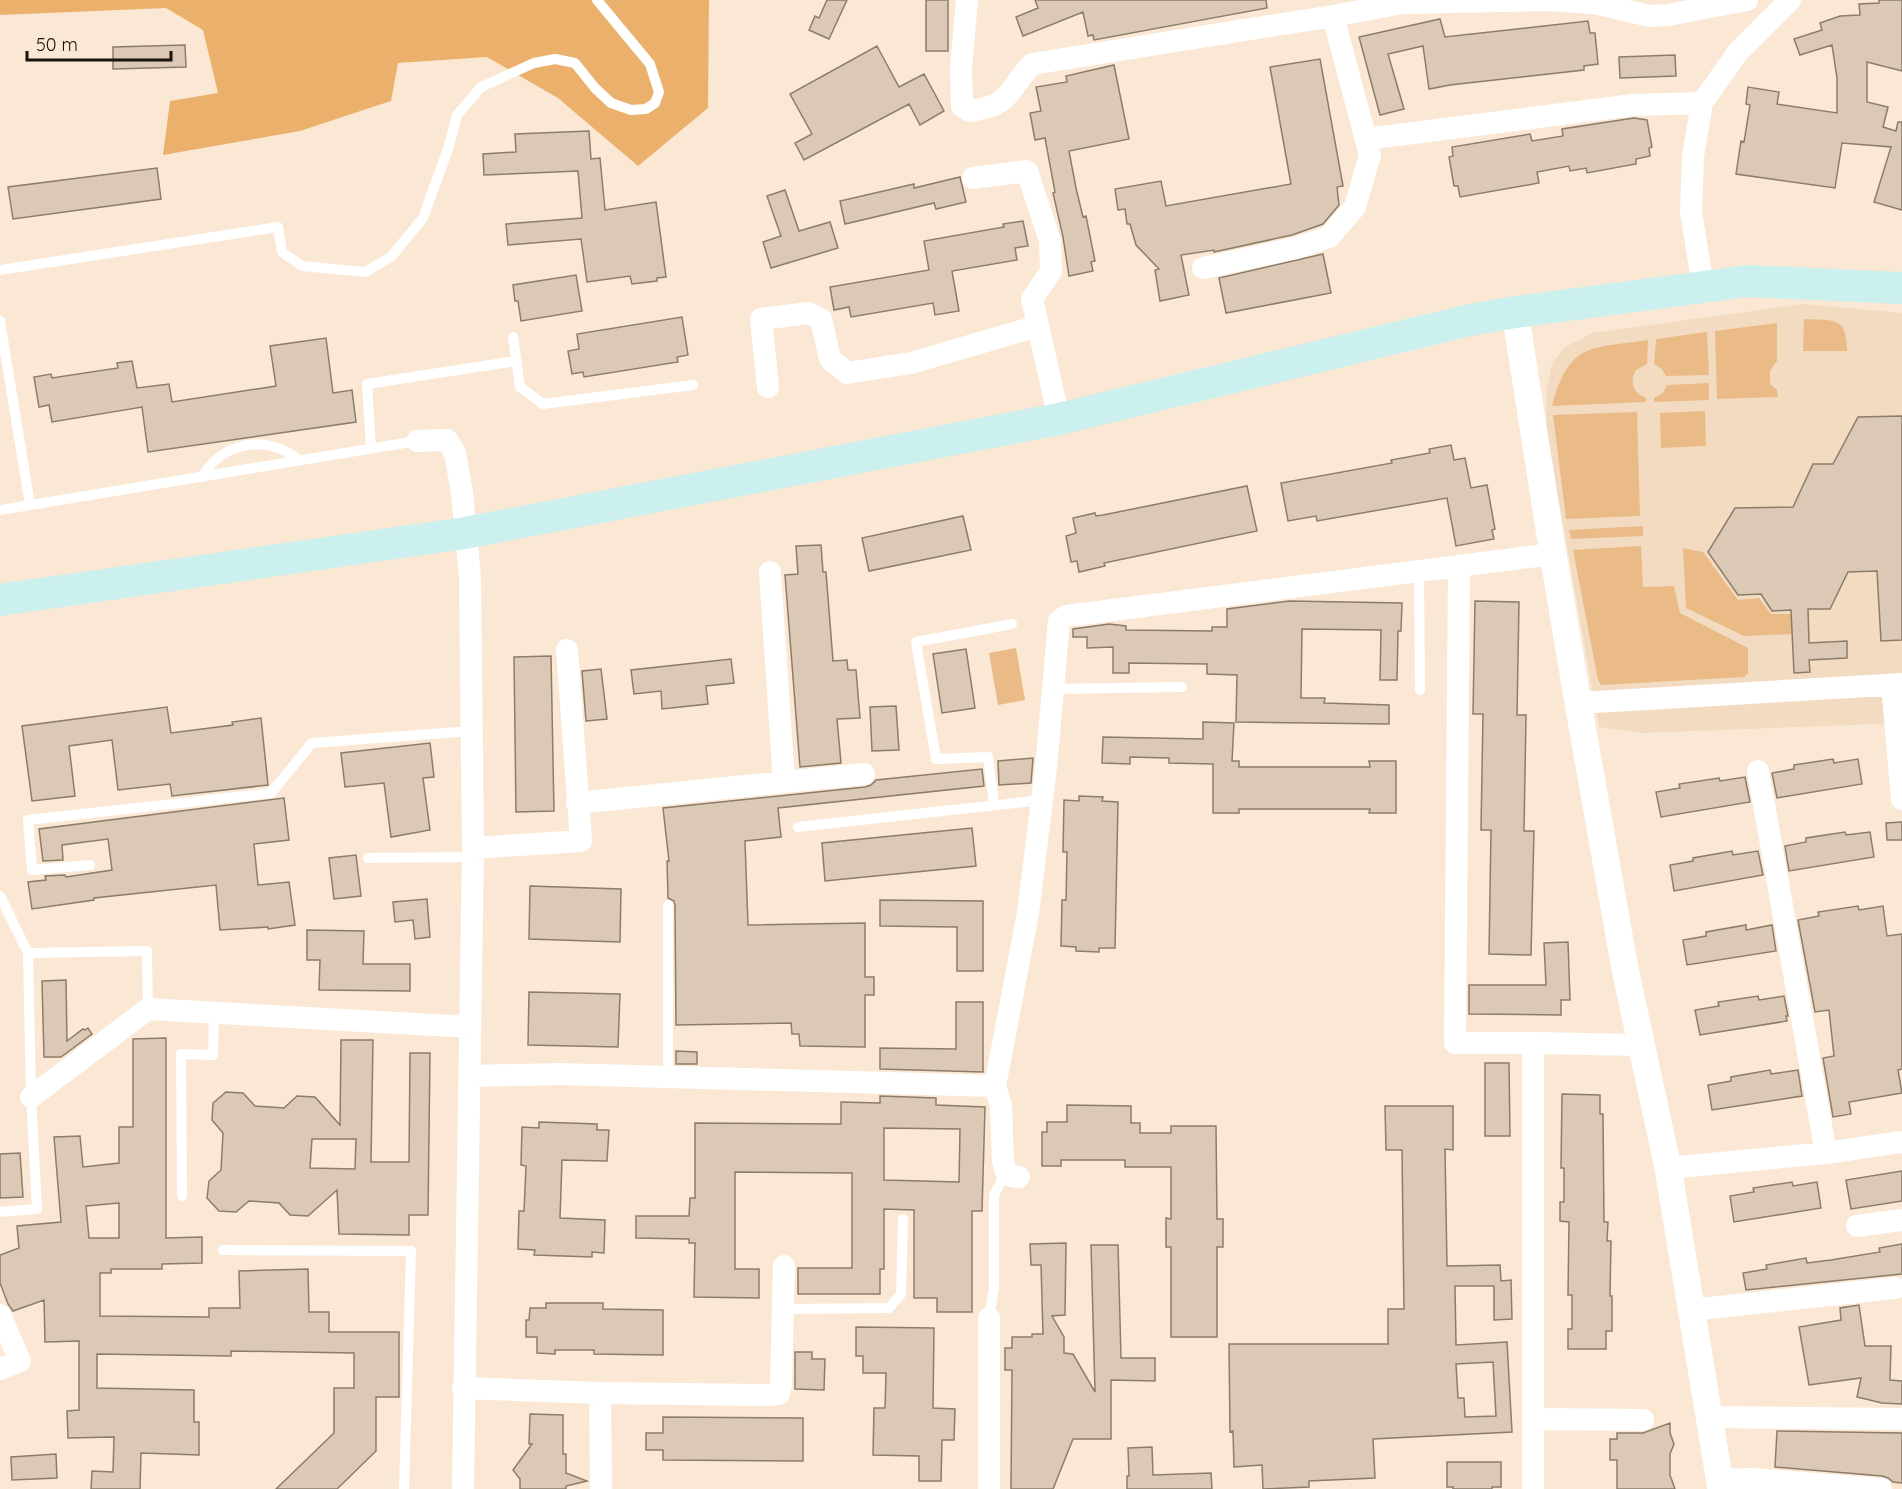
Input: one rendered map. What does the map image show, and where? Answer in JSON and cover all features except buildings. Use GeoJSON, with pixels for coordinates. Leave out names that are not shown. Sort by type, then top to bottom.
{"type":"FeatureCollection","features":[{"type":"Feature","properties":{"kind":"main road"},"geometry":{"type":"LineString","coordinates":[[0,600],[465,533],[1059,419],[1470,320],[1515,312],[1748,281],[1902,288]]}},
{"type":"Feature","properties":{"kind":"street"},"geometry":{"type":"LineString","coordinates":[[967,0],[961,87],[962,106],[970,111],[989,109],[1008,98],[1020,77],[1032,64],[1334,16],[1400,1],[1546,0],[1594,3],[1650,16],[1668,15],[1747,0]]}},
{"type":"Feature","properties":{"kind":"street"},"geometry":{"type":"LineString","coordinates":[[1702,286],[1691,212],[1693,156],[1702,103],[1738,52],[1790,0]]}},
{"type":"Feature","properties":{"kind":"street"},"geometry":{"type":"LineString","coordinates":[[1203,268],[1296,248],[1329,237],[1355,207],[1370,155],[1334,16]]}},
{"type":"Feature","properties":{"kind":"street"},"geometry":{"type":"LineString","coordinates":[[1366,139],[1633,105],[1702,103]]}},
{"type":"Feature","properties":{"kind":"street"},"geometry":{"type":"LineString","coordinates":[[973,178],[1027,171],[1050,241],[1051,271],[1032,299],[1059,419]]}},
{"type":"Feature","properties":{"kind":"street"},"geometry":{"type":"LineString","coordinates":[[1515,312],[1578,703],[1625,969],[1668,1168],[1720,1484],[1752,1479],[1881,1489]]}},
{"type":"Feature","properties":{"kind":"street"},"geometry":{"type":"LineString","coordinates":[[768,387],[761,319],[808,314],[822,319],[830,358],[847,373],[911,363],[1038,326]]}},
{"type":"Feature","properties":{"kind":"street"},"geometry":{"type":"LineString","coordinates":[[417,441],[447,440],[455,453],[462,493],[470,577],[473,852],[463,1489]]}},
{"type":"Feature","properties":{"kind":"street"},"geometry":{"type":"LineString","coordinates":[[1013,1174],[1003,1161],[1001,1106],[994,1086],[1028,913],[1042,800],[1059,621],[1066,616],[1553,554]]}},
{"type":"Feature","properties":{"kind":"street"},"geometry":{"type":"LineString","coordinates":[[1459,567],[1455,1043],[1642,1045]]}},
{"type":"Feature","properties":{"kind":"street"},"geometry":{"type":"LineString","coordinates":[[770,572],[784,782]]}},
{"type":"Feature","properties":{"kind":"street"},"geometry":{"type":"LineString","coordinates":[[473,852],[581,841],[567,650]]}},
{"type":"Feature","properties":{"kind":"street"},"geometry":{"type":"LineString","coordinates":[[1578,703],[1897,684],[1902,799]]}},
{"type":"Feature","properties":{"kind":"street"},"geometry":{"type":"LineString","coordinates":[[1758,771],[1826,1153]]}},
{"type":"Feature","properties":{"kind":"street"},"geometry":{"type":"LineString","coordinates":[[577,803],[864,774]]}},
{"type":"Feature","properties":{"kind":"street"},"geometry":{"type":"LineString","coordinates":[[31,1097],[148,1009],[470,1027]]}},
{"type":"Feature","properties":{"kind":"street"},"geometry":{"type":"LineString","coordinates":[[1533,1043],[1533,1489]]}},
{"type":"Feature","properties":{"kind":"street"},"geometry":{"type":"LineString","coordinates":[[470,1076],[560,1074],[668,1076],[994,1086]]}},
{"type":"Feature","properties":{"kind":"street"},"geometry":{"type":"LineString","coordinates":[[1668,1168],[1826,1153],[1902,1142]]}},
{"type":"Feature","properties":{"kind":"street"},"geometry":{"type":"LineString","coordinates":[[1857,1227],[1902,1220]]}},
{"type":"Feature","properties":{"kind":"street"},"geometry":{"type":"LineString","coordinates":[[463,1388],[600,1393],[779,1394],[784,1266]]}},
{"type":"Feature","properties":{"kind":"street"},"geometry":{"type":"LineString","coordinates":[[1691,1310],[1895,1288]]}},
{"type":"Feature","properties":{"kind":"street"},"geometry":{"type":"LineString","coordinates":[[0,1315],[20,1361],[0,1369]]}},
{"type":"Feature","properties":{"kind":"street"},"geometry":{"type":"LineString","coordinates":[[989,1318],[989,1489]]}},
{"type":"Feature","properties":{"kind":"street"},"geometry":{"type":"LineString","coordinates":[[600,1393],[601,1489]]}},
{"type":"Feature","properties":{"kind":"street"},"geometry":{"type":"LineString","coordinates":[[1709,1417],[1902,1419]]}},
{"type":"Feature","properties":{"kind":"street"},"geometry":{"type":"LineString","coordinates":[[1534,1419],[1642,1420]]}},
{"type":"Feature","properties":{"kind":"lane"},"geometry":{"type":"LineString","coordinates":[[0,270],[278,227],[282,252],[303,266],[365,272],[391,257],[423,218],[448,150],[457,115],[481,87],[534,63],[555,59],[574,63],[611,103],[631,110],[646,110],[655,103],[659,92],[650,64],[597,0]]}},
{"type":"Feature","properties":{"kind":"lane"},"geometry":{"type":"LineString","coordinates":[[0,321],[30,505]]}},
{"type":"Feature","properties":{"kind":"lane"},"geometry":{"type":"LineString","coordinates":[[513,337],[519,387],[543,404],[693,385]]}},
{"type":"Feature","properties":{"kind":"lane"},"geometry":{"type":"LineString","coordinates":[[371,448],[367,384],[516,361]]}},
{"type":"Feature","properties":{"kind":"lane"},"geometry":{"type":"LineString","coordinates":[[0,510],[417,441]]}},
{"type":"Feature","properties":{"kind":"lane"},"geometry":{"type":"LineString","coordinates":[[202,477],[210,463],[230,449],[242,446],[275,447],[289,451],[299,460]]}},
{"type":"Feature","properties":{"kind":"lane"},"geometry":{"type":"LineString","coordinates":[[1419,572],[1420,690]]}},
{"type":"Feature","properties":{"kind":"lane"},"geometry":{"type":"LineString","coordinates":[[994,805],[988,757],[936,759],[916,642],[1012,624]]}},
{"type":"Feature","properties":{"kind":"lane"},"geometry":{"type":"LineString","coordinates":[[1053,689],[1182,687]]}},
{"type":"Feature","properties":{"kind":"lane"},"geometry":{"type":"LineString","coordinates":[[90,865],[32,870],[28,820],[271,793],[312,743],[471,731]]}},
{"type":"Feature","properties":{"kind":"lane"},"geometry":{"type":"LineString","coordinates":[[798,827],[1042,800]]}},
{"type":"Feature","properties":{"kind":"lane"},"geometry":{"type":"LineString","coordinates":[[368,858],[473,852]]}},
{"type":"Feature","properties":{"kind":"lane"},"geometry":{"type":"LineString","coordinates":[[0,897],[28,953],[31,1097],[37,1209],[0,1212]]}},
{"type":"Feature","properties":{"kind":"lane"},"geometry":{"type":"LineString","coordinates":[[668,905],[668,1076]]}},
{"type":"Feature","properties":{"kind":"lane"},"geometry":{"type":"LineString","coordinates":[[28,953],[147,951],[148,1009]]}},
{"type":"Feature","properties":{"kind":"lane"},"geometry":{"type":"LineString","coordinates":[[182,1196],[181,1054],[213,1055],[214,1012]]}},
{"type":"Feature","properties":{"kind":"lane"},"geometry":{"type":"LineString","coordinates":[[989,1318],[994,1288],[994,1195],[1013,1174]]}},
{"type":"Feature","properties":{"kind":"lane"},"geometry":{"type":"LineString","coordinates":[[783,1309],[889,1308],[901,1294],[903,1219]]}},
{"type":"Feature","properties":{"kind":"lane"},"geometry":{"type":"LineString","coordinates":[[223,1250],[411,1251],[404,1489]]}},
{"type":"Feature","properties":{"kind":"shaded area"},"geometry":{"type":"Polygon","coordinates":[[[0,0],[709,0],[708,108],[638,166],[558,98],[487,57],[398,63],[391,101],[300,131],[163,155],[170,101],[218,93],[203,30],[166,8],[0,15],[0,0]]]}},
{"type":"Feature","properties":{"kind":"shaded area"},"geometry":{"type":"Polygon","coordinates":[[[1803,304],[1902,313],[1902,723],[1642,733],[1599,727],[1546,428],[1547,389],[1552,363],[1564,348],[1592,333],[1803,304]]]}},
{"type":"Feature","properties":{"kind":"shaded area"},"geometry":{"type":"Polygon","coordinates":[[[1804,319],[1836,322],[1844,331],[1847,351],[1803,351],[1804,319]]]}},
{"type":"Feature","properties":{"kind":"shaded area"},"geometry":{"type":"Polygon","coordinates":[[[1777,323],[1777,361],[1770,371],[1770,384],[1777,390],[1778,397],[1717,399],[1715,331],[1777,323]]]}},
{"type":"Feature","properties":{"kind":"shaded area"},"geometry":{"type":"Polygon","coordinates":[[[1707,332],[1709,375],[1666,376],[1661,368],[1654,364],[1656,339],[1707,332]]]}},
{"type":"Feature","properties":{"kind":"shaded area"},"geometry":{"type":"Polygon","coordinates":[[[1648,340],[1647,364],[1636,370],[1633,379],[1635,390],[1646,398],[1646,402],[1552,406],[1566,370],[1585,352],[1611,345],[1648,340]]]}},
{"type":"Feature","properties":{"kind":"shaded area"},"geometry":{"type":"Polygon","coordinates":[[[1709,383],[1709,400],[1654,402],[1654,398],[1663,393],[1667,385],[1709,383]]]}},
{"type":"Feature","properties":{"kind":"shaded area"},"geometry":{"type":"Polygon","coordinates":[[[1705,411],[1706,446],[1661,448],[1660,413],[1705,411]]]}},
{"type":"Feature","properties":{"kind":"shaded area"},"geometry":{"type":"Polygon","coordinates":[[[1637,412],[1640,516],[1566,519],[1553,415],[1637,412]]]}},
{"type":"Feature","properties":{"kind":"shaded area"},"geometry":{"type":"Polygon","coordinates":[[[1643,526],[1643,536],[1571,539],[1569,530],[1643,526]]]}},
{"type":"Feature","properties":{"kind":"shaded area"},"geometry":{"type":"Polygon","coordinates":[[[1641,546],[1643,587],[1674,586],[1680,613],[1748,648],[1748,673],[1744,677],[1601,685],[1598,680],[1573,550],[1641,546]]]}},
{"type":"Feature","properties":{"kind":"shaded area"},"geometry":{"type":"Polygon","coordinates":[[[1683,548],[1703,552],[1738,600],[1759,598],[1771,614],[1795,614],[1796,634],[1744,636],[1686,608],[1683,548]]]}},
{"type":"Feature","properties":{"kind":"shaded area"},"geometry":{"type":"Polygon","coordinates":[[[1016,648],[1025,700],[998,705],[989,653],[1016,648]]]}}]}
